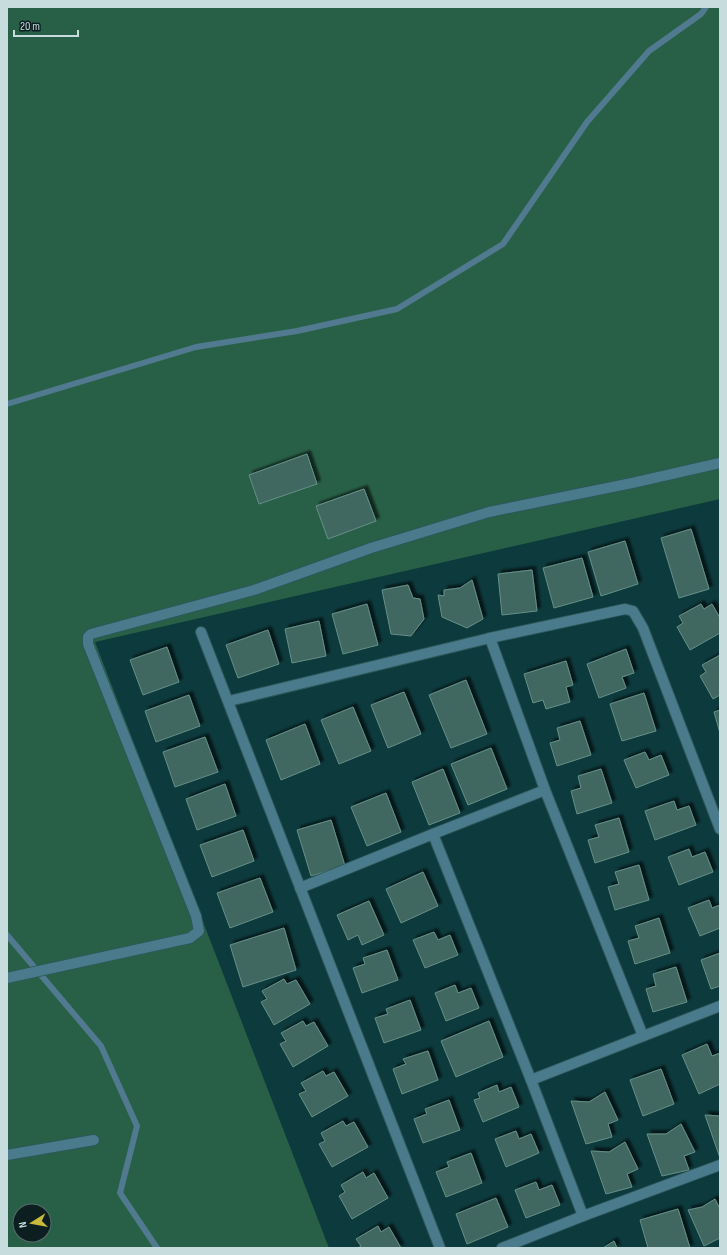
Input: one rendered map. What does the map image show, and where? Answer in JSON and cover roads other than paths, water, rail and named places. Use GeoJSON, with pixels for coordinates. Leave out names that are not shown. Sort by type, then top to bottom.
{"type":"FeatureCollection","features":[{"type":"Feature","properties":{"kind":"street"},"geometry":{"type":"LineString","coordinates":[[7,978],[46,968],[190,938],[199,932],[196,916],[88,644],[88,637],[91,634],[254,590],[370,548],[489,512],[632,483],[720,463]]}},
{"type":"Feature","properties":{"kind":"street"},"geometry":{"type":"LineString","coordinates":[[229,701],[490,638],[625,609],[633,611],[643,628],[720,829]]}},
{"type":"Feature","properties":{"kind":"street"},"geometry":{"type":"LineString","coordinates":[[201,632],[440,1248]]}},
{"type":"Feature","properties":{"kind":"street"},"geometry":{"type":"LineString","coordinates":[[490,638],[545,790],[643,1036]]}},
{"type":"Feature","properties":{"kind":"street"},"geometry":{"type":"LineString","coordinates":[[300,888],[545,790]]}},
{"type":"Feature","properties":{"kind":"street"},"geometry":{"type":"LineString","coordinates":[[433,834],[531,1080],[583,1216]]}},
{"type":"Feature","properties":{"kind":"street"},"geometry":{"type":"LineString","coordinates":[[531,1080],[720,1006]]}},
{"type":"Feature","properties":{"kind":"street"},"geometry":{"type":"LineString","coordinates":[[7,1155],[94,1140]]}},
{"type":"Feature","properties":{"kind":"street"},"geometry":{"type":"LineString","coordinates":[[502,1248],[720,1165]]}},
{"type":"Feature","properties":{"kind":"waterway"},"geometry":{"type":"LineString","coordinates":[[7,404],[196,347],[297,331],[397,309],[503,244],[587,122],[649,51],[701,14],[706,7]]}},
{"type":"Feature","properties":{"kind":"waterway"},"geometry":{"type":"LineString","coordinates":[[7,935],[101,1046],[137,1126],[120,1193],[157,1248]]}}]}
